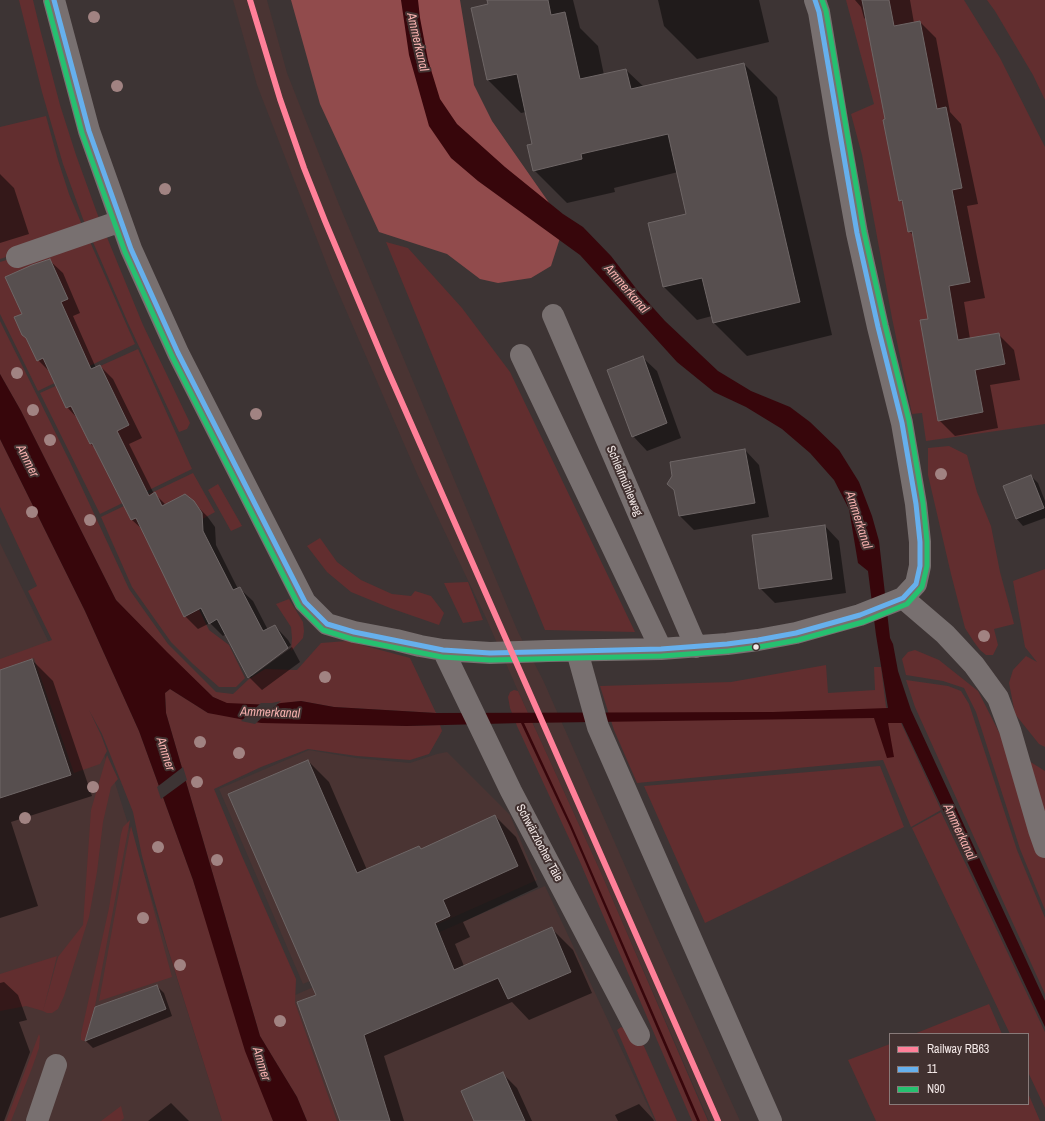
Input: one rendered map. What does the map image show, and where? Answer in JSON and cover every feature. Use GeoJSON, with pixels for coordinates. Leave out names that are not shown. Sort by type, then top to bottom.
{"type":"FeatureCollection","features":[{"type":"Feature","properties":{"kind":"street"},"geometry":{"type":"LineString","coordinates":[[54,0],[89,131],[131,249],[178,353],[305,602],[327,624],[354,632],[443,650],[490,653],[661,649],[696,647],[758,640],[796,633],[860,615],[903,598],[916,584],[920,566],[920,542],[916,504],[902,423],[878,327],[857,233],[819,12],[815,0]]}},
{"type":"Feature","properties":{"kind":"street"},"geometry":{"type":"LineString","coordinates":[[17,257],[121,221]]}},
{"type":"Feature","properties":{"kind":"street","name":"Schleifmühleweg"},"geometry":{"type":"LineString","coordinates":[[553,315],[696,647]]}},
{"type":"Feature","properties":{"kind":"street"},"geometry":{"type":"LineString","coordinates":[[521,355],[661,649]]}},
{"type":"Feature","properties":{"kind":"street"},"geometry":{"type":"LineString","coordinates":[[903,598],[945,634],[974,665],[998,698],[1010,730],[1045,847]]}},
{"type":"Feature","properties":{"kind":"street","name":"Schwärzlocher Täle"},"geometry":{"type":"LineString","coordinates":[[443,650],[511,791],[639,1035]]}},
{"type":"Feature","properties":{"kind":"street"},"geometry":{"type":"LineString","coordinates":[[577,651],[598,727],[771,1121]]}},
{"type":"Feature","properties":{"kind":"street"},"geometry":{"type":"LineString","coordinates":[[37,1121],[56,1065]]}},
{"type":"Feature","properties":{"kind":"shaded area"},"geometry":{"type":"Polygon","coordinates":[[[19,0],[33,0],[60,105],[76,155],[97,213],[143,325],[190,423],[187,429],[179,432],[128,323],[83,219],[63,164],[42,92],[19,0]]]}},
{"type":"Feature","properties":{"kind":"shaded area"},"geometry":{"type":"Polygon","coordinates":[[[233,0],[267,0],[287,73],[338,202],[518,632],[543,680],[656,936],[740,1121],[709,1121],[602,875],[486,618],[418,476],[332,278],[257,85],[233,0]]]}},
{"type":"Feature","properties":{"kind":"shaded area"},"geometry":{"type":"Polygon","coordinates":[[[291,0],[460,0],[474,85],[492,121],[552,207],[561,235],[551,266],[531,278],[498,283],[480,279],[447,254],[379,232],[320,104],[291,0]]]}},
{"type":"Feature","properties":{"kind":"shaded area"},"geometry":{"type":"Polygon","coordinates":[[[846,0],[964,0],[1000,58],[1045,147],[1045,424],[926,441],[922,413],[912,414],[892,318],[862,155],[851,114],[874,104],[846,0]]]}},
{"type":"Feature","properties":{"kind":"shaded area"},"geometry":{"type":"Polygon","coordinates":[[[987,0],[1045,0],[1045,100],[1033,75],[987,0]]]}},
{"type":"Feature","properties":{"kind":"shaded area"},"geometry":{"type":"Polygon","coordinates":[[[46,116],[69,194],[85,232],[0,259],[0,127],[46,116]]]}},
{"type":"Feature","properties":{"kind":"shaded area"},"geometry":{"type":"Polygon","coordinates":[[[87,235],[135,344],[38,391],[0,314],[0,262],[87,235]]]}},
{"type":"Feature","properties":{"kind":"shaded area"},"geometry":{"type":"Polygon","coordinates":[[[386,242],[408,248],[462,308],[510,372],[635,632],[545,630],[386,242]]]}},
{"type":"Feature","properties":{"kind":"shaded area"},"geometry":{"type":"Polygon","coordinates":[[[0,321],[70,462],[129,589],[168,644],[216,692],[233,694],[249,679],[265,669],[297,670],[321,643],[347,641],[410,658],[436,713],[334,707],[301,701],[272,705],[227,704],[213,697],[167,653],[116,600],[21,411],[0,374],[0,321]]]}},
{"type":"Feature","properties":{"kind":"shaded area"},"geometry":{"type":"Polygon","coordinates":[[[138,349],[192,469],[100,514],[40,393],[138,349]]]}},
{"type":"Feature","properties":{"kind":"shaded area"},"geometry":{"type":"Polygon","coordinates":[[[0,439],[85,611],[139,731],[193,880],[273,1121],[222,1121],[167,946],[142,856],[133,812],[102,734],[89,710],[107,751],[100,764],[74,773],[34,658],[0,670],[0,659],[52,640],[28,591],[37,586],[0,507],[0,439]]]}},
{"type":"Feature","properties":{"kind":"shaded area"},"geometry":{"type":"Polygon","coordinates":[[[949,446],[967,455],[977,492],[991,526],[1000,572],[1014,624],[994,629],[998,645],[993,655],[986,655],[980,650],[965,628],[928,475],[928,448],[949,446]]]}},
{"type":"Feature","properties":{"kind":"shaded area"},"geometry":{"type":"Polygon","coordinates":[[[193,473],[215,512],[165,540],[209,630],[229,645],[245,678],[236,687],[219,687],[171,642],[132,587],[101,517],[193,473]]]}},
{"type":"Feature","properties":{"kind":"shaded area"},"geometry":{"type":"Polygon","coordinates":[[[218,484],[242,526],[231,531],[208,490],[218,484]]]}},
{"type":"Feature","properties":{"kind":"shaded area"},"geometry":{"type":"Polygon","coordinates":[[[320,538],[337,562],[361,580],[392,594],[411,596],[415,591],[431,596],[444,613],[439,625],[390,608],[351,592],[327,572],[307,546],[320,538]]]}},
{"type":"Feature","properties":{"kind":"shaded area"},"geometry":{"type":"Polygon","coordinates":[[[0,543],[110,767],[222,1121],[0,1121],[0,543]]]}},
{"type":"Feature","properties":{"kind":"shaded area"},"geometry":{"type":"Polygon","coordinates":[[[1045,569],[1045,747],[1039,744],[1015,714],[1009,683],[1013,670],[1026,656],[1037,662],[1025,647],[1013,581],[1045,569]]]}},
{"type":"Feature","properties":{"kind":"shaded area"},"geometry":{"type":"Polygon","coordinates":[[[468,582],[483,620],[463,623],[444,583],[468,582]]]}},
{"type":"Feature","properties":{"kind":"shaded area"},"geometry":{"type":"Polygon","coordinates":[[[289,599],[303,622],[304,631],[303,638],[291,651],[291,627],[276,604],[289,599]]]}},
{"type":"Feature","properties":{"kind":"shaded area"},"geometry":{"type":"Polygon","coordinates":[[[915,650],[939,660],[978,691],[1002,738],[1013,751],[1045,771],[1045,910],[1020,849],[976,712],[964,688],[943,681],[906,675],[902,659],[908,652],[915,650]]]}},
{"type":"Feature","properties":{"kind":"shaded area"},"geometry":{"type":"Polygon","coordinates":[[[826,665],[828,693],[875,690],[874,667],[881,667],[886,707],[901,723],[941,810],[911,827],[883,760],[637,783],[614,730],[600,686],[731,682],[826,665]]]}},
{"type":"Feature","properties":{"kind":"shaded area"},"geometry":{"type":"Polygon","coordinates":[[[906,680],[948,686],[961,691],[969,704],[1017,850],[1045,918],[1045,994],[915,707],[906,680]]]}},
{"type":"Feature","properties":{"kind":"shaded area"},"geometry":{"type":"Polygon","coordinates":[[[170,689],[208,713],[407,726],[440,725],[442,731],[429,754],[410,760],[357,756],[308,749],[261,767],[214,789],[296,979],[295,1003],[337,1121],[307,1121],[297,1097],[260,1036],[166,713],[165,693],[170,689]]]}},
{"type":"Feature","properties":{"kind":"shaded area"},"geometry":{"type":"Polygon","coordinates":[[[514,690],[518,691],[602,875],[708,1121],[692,1121],[580,862],[517,726],[510,708],[508,697],[510,692],[514,690]]]}},
{"type":"Feature","properties":{"kind":"shaded area"},"geometry":{"type":"Polygon","coordinates":[[[309,750],[356,758],[410,763],[447,752],[510,815],[537,880],[303,984],[219,789],[309,750]]]}},
{"type":"Feature","properties":{"kind":"shaded area"},"geometry":{"type":"Polygon","coordinates":[[[107,755],[118,779],[111,787],[103,822],[97,872],[89,917],[64,996],[58,1009],[52,1013],[47,1013],[43,1011],[58,957],[83,925],[91,810],[107,755]]]}},
{"type":"Feature","properties":{"kind":"shaded area"},"geometry":{"type":"Polygon","coordinates":[[[880,766],[904,827],[705,923],[644,786],[880,766]]]}},
{"type":"Feature","properties":{"kind":"shaded area"},"geometry":{"type":"Polygon","coordinates":[[[941,812],[1045,1032],[1045,1108],[1029,1074],[1029,1033],[1010,1033],[912,828],[941,812]]]}},
{"type":"Feature","properties":{"kind":"shaded area"},"geometry":{"type":"Polygon","coordinates":[[[130,820],[95,1006],[86,1038],[88,1040],[84,1041],[81,1040],[81,1034],[109,908],[121,834],[123,827],[130,820]]]}},
{"type":"Feature","properties":{"kind":"shaded area"},"geometry":{"type":"Polygon","coordinates":[[[131,826],[172,977],[99,1001],[131,826]]]}},
{"type":"Feature","properties":{"kind":"shaded area"},"geometry":{"type":"Polygon","coordinates":[[[545,886],[655,1121],[327,1121],[286,999],[545,886]]]}},
{"type":"Feature","properties":{"kind":"shaded area"},"geometry":{"type":"Polygon","coordinates":[[[57,956],[43,1011],[26,1006],[0,1011],[0,974],[57,956]]]}},
{"type":"Feature","properties":{"kind":"shaded area"},"geometry":{"type":"Polygon","coordinates":[[[989,1004],[1002,1033],[916,1033],[989,1004]]]}},
{"type":"Feature","properties":{"kind":"shaded area"},"geometry":{"type":"Polygon","coordinates":[[[621,1027],[639,1035],[677,1121],[656,1121],[617,1030],[621,1027]]]}},
{"type":"Feature","properties":{"kind":"shaded area"},"geometry":{"type":"Polygon","coordinates":[[[39,1034],[39,1048],[32,1068],[11,1121],[6,1121],[39,1034]]]}},
{"type":"Feature","properties":{"kind":"shaded area"},"geometry":{"type":"Polygon","coordinates":[[[889,1044],[889,1105],[1029,1105],[1029,1095],[1040,1121],[876,1121],[848,1060],[889,1044]]]}},
{"type":"Feature","properties":{"kind":"shaded area"},"geometry":{"type":"Polygon","coordinates":[[[121,1106],[124,1118],[121,1121],[101,1121],[121,1106]]]}},
{"type":"Feature","properties":{"kind":"water"},"geometry":{"type":"Polygon","coordinates":[[[401,0],[418,0],[428,60],[440,99],[457,124],[505,167],[563,214],[583,227],[611,256],[638,291],[665,321],[718,371],[751,391],[790,407],[810,422],[839,450],[859,482],[872,516],[879,541],[890,638],[893,644],[898,671],[911,710],[1045,1001],[1045,1027],[902,723],[888,723],[894,757],[887,758],[874,718],[524,723],[572,826],[700,1121],[697,1121],[570,827],[521,723],[407,726],[261,723],[208,713],[170,689],[165,693],[166,713],[260,1036],[297,1097],[307,1121],[273,1121],[245,1051],[193,880],[139,731],[85,611],[0,439],[0,374],[21,411],[116,600],[213,697],[227,703],[272,705],[301,701],[334,707],[436,713],[773,712],[888,708],[876,635],[868,571],[858,563],[849,509],[834,480],[810,453],[782,429],[746,407],[714,392],[677,362],[580,255],[478,181],[451,158],[429,126],[409,55],[401,0]]]}},
{"type":"Feature","properties":{"kind":"pier"},"geometry":{"type":"Polygon","coordinates":[[[281,701],[255,724],[241,721],[261,703],[281,701]]]}},
{"type":"Feature","properties":{"kind":"pier"},"geometry":{"type":"Polygon","coordinates":[[[183,767],[187,780],[161,799],[157,787],[183,767]]]}},
{"type":"Feature","properties":{"kind":"building"},"geometry":{"type":"Polygon","coordinates":[[[487,0],[548,0],[551,15],[565,12],[580,79],[626,69],[631,89],[744,63],[800,302],[713,323],[702,278],[663,287],[648,223],[686,214],[668,134],[581,154],[582,159],[533,171],[527,145],[532,144],[517,74],[487,80],[471,8],[488,4],[487,0]]]}},
{"type":"Feature","properties":{"kind":"building"},"geometry":{"type":"Polygon","coordinates":[[[862,0],[889,0],[894,26],[920,21],[937,109],[946,107],[962,188],[952,190],[970,282],[949,286],[958,340],[999,333],[1005,364],[975,370],[983,412],[938,421],[920,320],[928,319],[912,231],[908,232],[902,200],[899,201],[862,0]]]}},
{"type":"Feature","properties":{"kind":"building"},"geometry":{"type":"Polygon","coordinates":[[[50,259],[68,299],[61,302],[91,369],[100,365],[129,425],[117,431],[149,496],[155,492],[162,506],[185,494],[194,501],[202,513],[203,531],[233,590],[240,587],[263,631],[275,625],[288,648],[248,678],[217,619],[209,624],[201,608],[184,617],[136,518],[131,520],[92,443],[90,444],[71,406],[66,408],[43,358],[37,361],[26,338],[22,335],[14,317],[22,314],[5,277],[50,259]]]}},
{"type":"Feature","properties":{"kind":"building"},"geometry":{"type":"Polygon","coordinates":[[[643,356],[667,423],[632,437],[607,370],[643,356]]]}},
{"type":"Feature","properties":{"kind":"building"},"geometry":{"type":"Polygon","coordinates":[[[745,449],[755,503],[679,516],[674,490],[667,484],[672,476],[670,462],[745,449]]]}},
{"type":"Feature","properties":{"kind":"building"},"geometry":{"type":"Polygon","coordinates":[[[1031,475],[1044,508],[1016,519],[1003,486],[1031,475]]]}},
{"type":"Feature","properties":{"kind":"building"},"geometry":{"type":"Polygon","coordinates":[[[825,525],[832,579],[759,589],[752,535],[825,525]]]}},
{"type":"Feature","properties":{"kind":"building"},"geometry":{"type":"Polygon","coordinates":[[[32,659],[71,775],[0,798],[0,670],[32,659]]]}},
{"type":"Feature","properties":{"kind":"building"},"geometry":{"type":"Polygon","coordinates":[[[308,760],[357,873],[419,846],[421,849],[495,815],[518,866],[443,900],[450,916],[435,923],[454,970],[552,927],[571,972],[508,999],[498,978],[364,1035],[390,1121],[340,1121],[297,1002],[316,995],[228,794],[308,760]]]}},
{"type":"Feature","properties":{"kind":"building"},"geometry":{"type":"Polygon","coordinates":[[[157,985],[166,1009],[85,1041],[95,1007],[157,985]]]}},
{"type":"Feature","properties":{"kind":"building"},"geometry":{"type":"Polygon","coordinates":[[[503,1072],[525,1121],[474,1121],[461,1091],[503,1072]]]}},
{"type":"Feature","properties":{"kind":"rail line","name":"RB63"},"geometry":{"type":"LineString","coordinates":[[250,0],[280,99],[304,168],[325,221],[388,371],[718,1121]]}},
{"type":"Feature","properties":{"kind":"transit line","name":"11"},"geometry":{"type":"LineString","coordinates":[[54,0],[89,131],[131,249],[178,353],[305,602],[327,624],[354,632],[443,650],[490,653],[661,649],[758,640],[796,633],[860,615],[903,598],[916,584],[920,566],[920,542],[916,504],[902,423],[878,327],[857,233],[819,12],[815,0]]}},
{"type":"Feature","properties":{"kind":"transit line","name":"N90"},"geometry":{"type":"LineString","coordinates":[[47,2],[82,133],[125,252],[172,356],[299,606],[323,630],[352,639],[442,657],[490,660],[662,656],[759,647],[798,640],[863,622],[907,604],[922,587],[927,566],[927,541],[923,503],[909,421],[864,232],[826,11],[822,0]]}},
{"type":"Feature","properties":{"kind":"water label","name":"Ammerkanal"},"geometry":{"type":"Point","coordinates":[417,42]}},
{"type":"Feature","properties":{"kind":"water label","name":"Ammerkanal"},"geometry":{"type":"Point","coordinates":[626,289]}},
{"type":"Feature","properties":{"kind":"water label","name":"Ammer"},"geometry":{"type":"Point","coordinates":[27,461]}},
{"type":"Feature","properties":{"kind":"water label","name":"Ammerkanal"},"geometry":{"type":"Point","coordinates":[858,520]}},
{"type":"Feature","properties":{"kind":"water label","name":"Ammerkanal"},"geometry":{"type":"Point","coordinates":[270,713]}},
{"type":"Feature","properties":{"kind":"water label","name":"Ammer"},"geometry":{"type":"Point","coordinates":[165,754]}},
{"type":"Feature","properties":{"kind":"water label","name":"Ammerkanal"},"geometry":{"type":"Point","coordinates":[959,832]}},
{"type":"Feature","properties":{"kind":"water label","name":"Ammer"},"geometry":{"type":"Point","coordinates":[261,1064]}}]}
